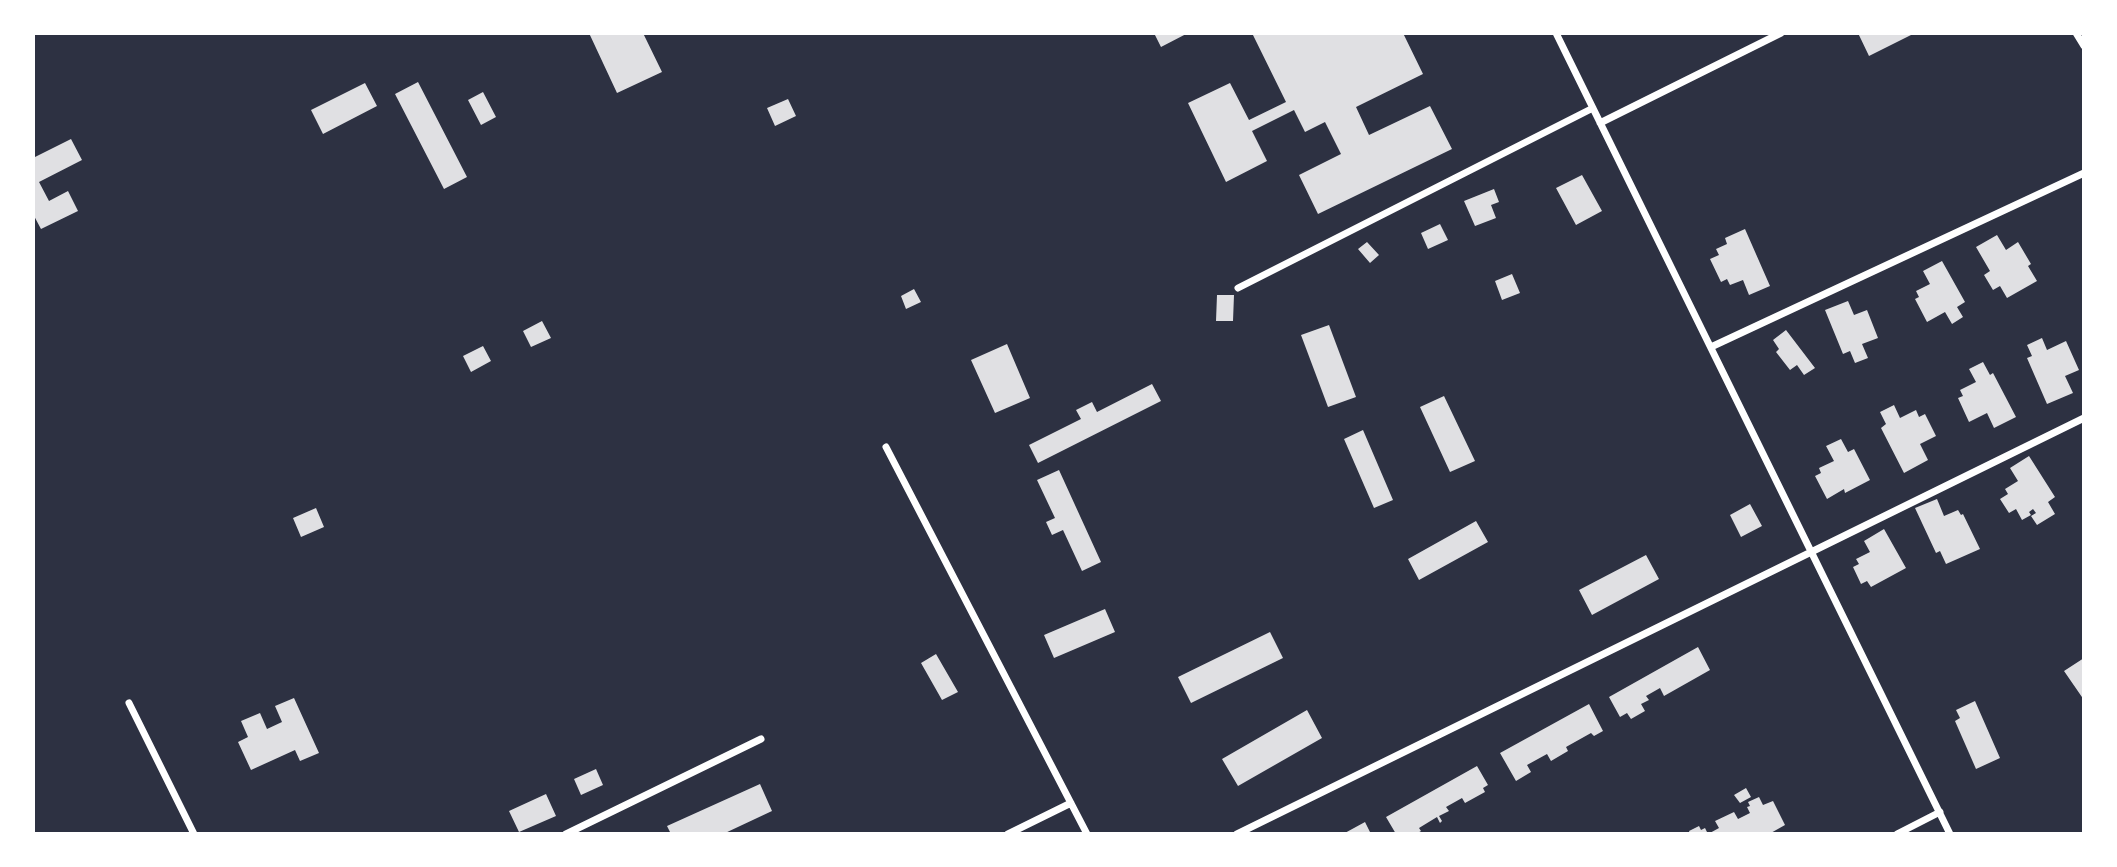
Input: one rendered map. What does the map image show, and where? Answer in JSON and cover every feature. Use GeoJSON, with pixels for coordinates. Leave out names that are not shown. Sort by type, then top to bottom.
{"type":"FeatureCollection","features":[{"type":"Feature","properties":{"kind":"street"},"geometry":{"type":"LineString","coordinates":[[1556,33],[1950,834]]}},
{"type":"Feature","properties":{"kind":"street"},"geometry":{"type":"LineString","coordinates":[[1600,123],[1781,33]]}},
{"type":"Feature","properties":{"kind":"street"},"geometry":{"type":"LineString","coordinates":[[2076,33],[2084,46]]}},
{"type":"Feature","properties":{"kind":"street"},"geometry":{"type":"LineString","coordinates":[[1238,288],[1593,108]]}},
{"type":"Feature","properties":{"kind":"street"},"geometry":{"type":"LineString","coordinates":[[1711,348],[2084,173]]}},
{"type":"Feature","properties":{"kind":"street"},"geometry":{"type":"LineString","coordinates":[[1237,834],[2084,418]]}},
{"type":"Feature","properties":{"kind":"street"},"geometry":{"type":"LineString","coordinates":[[886,447],[1087,834]]}},
{"type":"Feature","properties":{"kind":"street"},"geometry":{"type":"LineString","coordinates":[[129,703],[194,834]]}},
{"type":"Feature","properties":{"kind":"street"},"geometry":{"type":"LineString","coordinates":[[566,834],[761,739]]}},
{"type":"Feature","properties":{"kind":"street"},"geometry":{"type":"LineString","coordinates":[[1008,834],[1071,803]]}},
{"type":"Feature","properties":{"kind":"street"},"geometry":{"type":"LineString","coordinates":[[1897,834],[1940,812]]}},
{"type":"Feature","properties":{"kind":"building"},"geometry":{"type":"Polygon","coordinates":[[[589,33],[643,33],[662,72],[617,93],[589,33]]]}},
{"type":"Feature","properties":{"kind":"building"},"geometry":{"type":"Polygon","coordinates":[[[1154,33],[1188,33],[1161,47],[1154,33]]]}},
{"type":"Feature","properties":{"kind":"building"},"geometry":{"type":"Polygon","coordinates":[[[1252,33],[1403,33],[1423,74],[1356,107],[1369,135],[1430,106],[1452,149],[1318,214],[1299,175],[1341,154],[1325,122],[1305,132],[1294,110],[1252,131],[1267,161],[1226,182],[1188,103],[1230,83],[1249,120],[1286,102],[1252,33]]]}},
{"type":"Feature","properties":{"kind":"building"},"geometry":{"type":"Polygon","coordinates":[[[1858,33],[1915,33],[1869,56],[1858,33]]]}},
{"type":"Feature","properties":{"kind":"building"},"geometry":{"type":"Polygon","coordinates":[[[418,82],[467,177],[444,189],[395,94],[418,82]]]}},
{"type":"Feature","properties":{"kind":"building"},"geometry":{"type":"Polygon","coordinates":[[[365,83],[377,106],[323,134],[311,110],[365,83]]]}},
{"type":"Feature","properties":{"kind":"building"},"geometry":{"type":"Polygon","coordinates":[[[483,92],[496,117],[481,125],[468,100],[483,92]]]}},
{"type":"Feature","properties":{"kind":"building"},"geometry":{"type":"Polygon","coordinates":[[[788,99],[796,116],[775,126],[767,108],[788,99]]]}},
{"type":"Feature","properties":{"kind":"building"},"geometry":{"type":"Polygon","coordinates":[[[71,139],[82,160],[39,182],[49,201],[68,191],[78,211],[41,229],[33,214],[33,158],[71,139]]]}},
{"type":"Feature","properties":{"kind":"building"},"geometry":{"type":"Polygon","coordinates":[[[1582,175],[1602,211],[1576,225],[1556,188],[1582,175]]]}},
{"type":"Feature","properties":{"kind":"building"},"geometry":{"type":"Polygon","coordinates":[[[1494,189],[1499,202],[1491,205],[1496,218],[1475,226],[1464,201],[1494,189]]]}},
{"type":"Feature","properties":{"kind":"building"},"geometry":{"type":"Polygon","coordinates":[[[1440,224],[1448,240],[1428,249],[1421,233],[1440,224]]]}},
{"type":"Feature","properties":{"kind":"building"},"geometry":{"type":"Polygon","coordinates":[[[1745,229],[1770,286],[1749,295],[1743,280],[1730,285],[1727,279],[1721,282],[1710,259],[1719,255],[1716,249],[1727,244],[1725,238],[1745,229]]]}},
{"type":"Feature","properties":{"kind":"building"},"geometry":{"type":"Polygon","coordinates":[[[1997,235],[2006,250],[2018,242],[2037,281],[2007,298],[2000,286],[1993,290],[1984,275],[1990,271],[1976,247],[1997,235]]]}},
{"type":"Feature","properties":{"kind":"building"},"geometry":{"type":"Polygon","coordinates":[[[1367,242],[1379,255],[1370,263],[1358,249],[1367,242]]]}},
{"type":"Feature","properties":{"kind":"building"},"geometry":{"type":"Polygon","coordinates":[[[1942,261],[1965,302],[1957,307],[1963,317],[1952,324],[1945,312],[1927,322],[1915,299],[1919,297],[1916,291],[1930,284],[1923,271],[1942,261]]]}},
{"type":"Feature","properties":{"kind":"building"},"geometry":{"type":"Polygon","coordinates":[[[1512,274],[1520,293],[1502,300],[1495,281],[1512,274]]]}},
{"type":"Feature","properties":{"kind":"building"},"geometry":{"type":"Polygon","coordinates":[[[914,289],[921,302],[906,309],[901,296],[914,289]]]}},
{"type":"Feature","properties":{"kind":"building"},"geometry":{"type":"Polygon","coordinates":[[[1217,295],[1234,295],[1233,321],[1216,321],[1217,295]]]}},
{"type":"Feature","properties":{"kind":"building"},"geometry":{"type":"Polygon","coordinates":[[[1848,301],[1854,315],[1867,310],[1878,338],[1862,344],[1868,358],[1855,363],[1850,351],[1843,354],[1825,310],[1848,301]]]}},
{"type":"Feature","properties":{"kind":"building"},"geometry":{"type":"Polygon","coordinates":[[[542,321],[551,338],[531,347],[523,331],[542,321]]]}},
{"type":"Feature","properties":{"kind":"building"},"geometry":{"type":"Polygon","coordinates":[[[1329,325],[1356,397],[1328,407],[1301,335],[1329,325]]]}},
{"type":"Feature","properties":{"kind":"building"},"geometry":{"type":"Polygon","coordinates":[[[1786,330],[1815,368],[1804,375],[1797,365],[1790,370],[1776,352],[1779,349],[1773,340],[1786,330]]]}},
{"type":"Feature","properties":{"kind":"building"},"geometry":{"type":"Polygon","coordinates":[[[2042,338],[2047,350],[2066,341],[2079,370],[2065,376],[2073,393],[2047,404],[2027,358],[2032,356],[2027,345],[2042,338]]]}},
{"type":"Feature","properties":{"kind":"building"},"geometry":{"type":"Polygon","coordinates":[[[1007,344],[1030,398],[995,413],[971,360],[1007,344]]]}},
{"type":"Feature","properties":{"kind":"building"},"geometry":{"type":"Polygon","coordinates":[[[483,346],[491,361],[471,372],[463,356],[483,346]]]}},
{"type":"Feature","properties":{"kind":"building"},"geometry":{"type":"Polygon","coordinates":[[[1983,362],[1990,375],[1993,373],[2016,417],[1994,428],[1987,413],[1969,422],[1958,398],[1963,396],[1960,390],[1976,382],[1969,369],[1983,362]]]}},
{"type":"Feature","properties":{"kind":"building"},"geometry":{"type":"Polygon","coordinates":[[[1152,384],[1161,401],[1038,463],[1029,445],[1081,419],[1076,410],[1092,402],[1097,412],[1152,384]]]}},
{"type":"Feature","properties":{"kind":"building"},"geometry":{"type":"Polygon","coordinates":[[[1444,396],[1475,461],[1450,472],[1420,407],[1444,396]]]}},
{"type":"Feature","properties":{"kind":"building"},"geometry":{"type":"Polygon","coordinates":[[[1894,405],[1900,418],[1916,410],[1919,417],[1925,414],[1936,436],[1920,444],[1928,460],[1904,473],[1881,428],[1886,424],[1880,412],[1894,405]]]}},
{"type":"Feature","properties":{"kind":"building"},"geometry":{"type":"Polygon","coordinates":[[[1363,430],[1393,500],[1374,508],[1344,439],[1363,430]]]}},
{"type":"Feature","properties":{"kind":"building"},"geometry":{"type":"Polygon","coordinates":[[[1841,439],[1848,452],[1854,449],[1870,480],[1845,493],[1844,489],[1827,499],[1815,476],[1821,473],[1819,468],[1834,461],[1826,446],[1841,439]]]}},
{"type":"Feature","properties":{"kind":"building"},"geometry":{"type":"Polygon","coordinates":[[[2029,456],[2055,497],[2048,502],[2055,514],[2037,525],[2031,516],[2036,513],[2033,509],[2029,512],[2031,515],[2022,520],[2016,509],[2009,513],[2000,499],[2008,494],[2005,489],[2018,481],[2010,468],[2029,456]]]}},
{"type":"Feature","properties":{"kind":"building"},"geometry":{"type":"Polygon","coordinates":[[[1059,470],[1101,562],[1082,571],[1063,530],[1052,535],[1046,522],[1055,518],[1037,480],[1059,470]]]}},
{"type":"Feature","properties":{"kind":"building"},"geometry":{"type":"Polygon","coordinates":[[[1937,499],[1944,516],[1958,510],[1963,514],[1980,549],[1946,564],[1940,551],[1936,553],[1915,508],[1937,499]]]}},
{"type":"Feature","properties":{"kind":"building"},"geometry":{"type":"Polygon","coordinates":[[[1750,504],[1762,526],[1741,537],[1730,515],[1750,504]]]}},
{"type":"Feature","properties":{"kind":"building"},"geometry":{"type":"Polygon","coordinates":[[[316,508],[324,527],[301,537],[293,518],[316,508]]]}},
{"type":"Feature","properties":{"kind":"building"},"geometry":{"type":"Polygon","coordinates":[[[1476,521],[1488,542],[1419,580],[1408,559],[1476,521]]]}},
{"type":"Feature","properties":{"kind":"building"},"geometry":{"type":"Polygon","coordinates":[[[1884,529],[1906,568],[1871,587],[1867,581],[1861,584],[1853,567],[1859,564],[1856,559],[1870,552],[1864,541],[1884,529]]]}},
{"type":"Feature","properties":{"kind":"building"},"geometry":{"type":"Polygon","coordinates":[[[1646,555],[1659,579],[1592,615],[1579,590],[1646,555]]]}},
{"type":"Feature","properties":{"kind":"building"},"geometry":{"type":"Polygon","coordinates":[[[1105,609],[1115,632],[1054,658],[1044,635],[1105,609]]]}},
{"type":"Feature","properties":{"kind":"building"},"geometry":{"type":"Polygon","coordinates":[[[1270,632],[1283,658],[1191,703],[1178,677],[1270,632]]]}},
{"type":"Feature","properties":{"kind":"building"},"geometry":{"type":"Polygon","coordinates":[[[1698,647],[1710,670],[1664,696],[1660,688],[1646,696],[1649,700],[1641,704],[1645,711],[1631,719],[1627,713],[1620,717],[1609,697],[1698,647]]]}},
{"type":"Feature","properties":{"kind":"building"},"geometry":{"type":"Polygon","coordinates":[[[936,654],[958,692],[942,700],[921,663],[936,654]]]}},
{"type":"Feature","properties":{"kind":"building"},"geometry":{"type":"Polygon","coordinates":[[[2084,658],[2084,700],[2064,671],[2084,658]]]}},
{"type":"Feature","properties":{"kind":"building"},"geometry":{"type":"Polygon","coordinates":[[[294,698],[319,753],[300,761],[295,750],[251,770],[238,742],[248,737],[241,721],[260,713],[267,729],[282,722],[275,706],[294,698]]]}},
{"type":"Feature","properties":{"kind":"building"},"geometry":{"type":"Polygon","coordinates":[[[1975,701],[2000,758],[1976,769],[1955,721],[1960,718],[1956,710],[1975,701]]]}},
{"type":"Feature","properties":{"kind":"building"},"geometry":{"type":"Polygon","coordinates":[[[1589,704],[1603,731],[1594,736],[1591,733],[1566,747],[1568,751],[1551,761],[1547,754],[1527,765],[1531,772],[1516,781],[1500,753],[1589,704]]]}},
{"type":"Feature","properties":{"kind":"building"},"geometry":{"type":"Polygon","coordinates":[[[1307,710],[1322,738],[1238,786],[1222,759],[1307,710]]]}},
{"type":"Feature","properties":{"kind":"building"},"geometry":{"type":"Polygon","coordinates":[[[1477,766],[1488,785],[1483,788],[1485,792],[1465,803],[1462,798],[1446,807],[1449,811],[1439,816],[1442,821],[1440,823],[1437,817],[1419,828],[1421,831],[1416,834],[1396,834],[1386,817],[1477,766]]]}},
{"type":"Feature","properties":{"kind":"building"},"geometry":{"type":"Polygon","coordinates":[[[596,769],[603,785],[581,795],[574,779],[596,769]]]}},
{"type":"Feature","properties":{"kind":"building"},"geometry":{"type":"Polygon","coordinates":[[[760,784],[772,811],[723,834],[671,834],[667,826],[760,784]]]}},
{"type":"Feature","properties":{"kind":"building"},"geometry":{"type":"Polygon","coordinates":[[[1746,788],[1751,797],[1740,803],[1734,795],[1746,788]]]}},
{"type":"Feature","properties":{"kind":"building"},"geometry":{"type":"Polygon","coordinates":[[[546,794],[556,816],[519,832],[509,811],[546,794]]]}},
{"type":"Feature","properties":{"kind":"building"},"geometry":{"type":"Polygon","coordinates":[[[1759,797],[1763,805],[1773,801],[1785,825],[1769,834],[1708,834],[1719,828],[1715,821],[1734,812],[1738,819],[1750,813],[1748,802],[1759,797]]]}},
{"type":"Feature","properties":{"kind":"building"},"geometry":{"type":"Polygon","coordinates":[[[1365,822],[1371,834],[1343,834],[1365,822]]]}},
{"type":"Feature","properties":{"kind":"building"},"geometry":{"type":"Polygon","coordinates":[[[1699,826],[1701,830],[1705,828],[1708,834],[1690,834],[1689,831],[1699,826]]]}}]}
